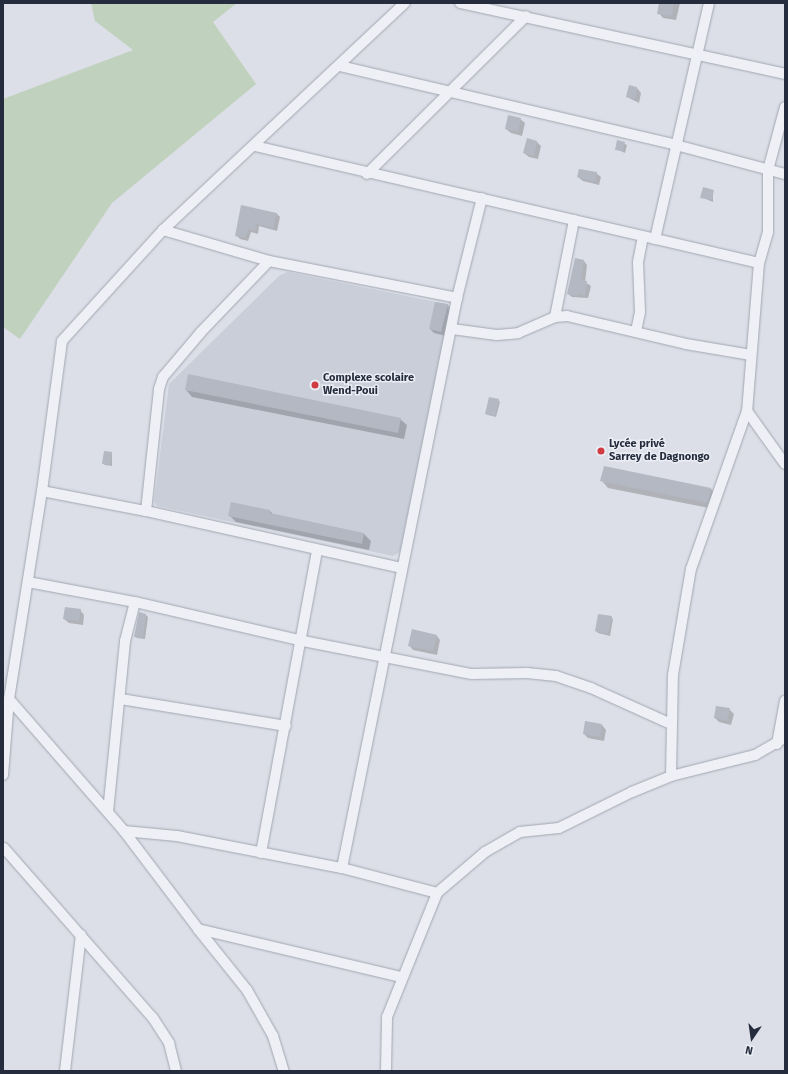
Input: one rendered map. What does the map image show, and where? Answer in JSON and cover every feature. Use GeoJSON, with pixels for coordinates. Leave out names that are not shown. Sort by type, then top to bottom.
{"type":"FeatureCollection","features":[{"type":"Feature","properties":{"kind":"street"},"geometry":{"type":"LineString","coordinates":[[3,775],[9,698],[42,491],[62,341],[163,230],[255,146],[405,3]]}},
{"type":"Feature","properties":{"kind":"street"},"geometry":{"type":"LineString","coordinates":[[460,3],[526,16],[785,74]]}},
{"type":"Feature","properties":{"kind":"street"},"geometry":{"type":"LineString","coordinates":[[655,239],[695,53],[709,3]]}},
{"type":"Feature","properties":{"kind":"street"},"geometry":{"type":"LineString","coordinates":[[367,174],[526,16]]}},
{"type":"Feature","properties":{"kind":"street"},"geometry":{"type":"LineString","coordinates":[[340,66],[449,93],[676,145],[785,174]]}},
{"type":"Feature","properties":{"kind":"street"},"geometry":{"type":"LineString","coordinates":[[671,776],[670,724],[673,675],[691,569],[747,411],[759,263],[768,232],[768,170],[785,107]]}},
{"type":"Feature","properties":{"kind":"street"},"geometry":{"type":"LineString","coordinates":[[255,146],[367,174],[482,198],[759,263]]}},
{"type":"Feature","properties":{"kind":"street"},"geometry":{"type":"LineString","coordinates":[[342,868],[384,655],[452,329],[457,298],[482,198]]}},
{"type":"Feature","properties":{"kind":"street"},"geometry":{"type":"LineString","coordinates":[[555,317],[574,220]]}},
{"type":"Feature","properties":{"kind":"street"},"geometry":{"type":"LineString","coordinates":[[163,230],[270,261],[457,298]]}},
{"type":"Feature","properties":{"kind":"street"},"geometry":{"type":"LineString","coordinates":[[636,330],[640,312],[638,262],[644,236]]}},
{"type":"Feature","properties":{"kind":"street"},"geometry":{"type":"LineString","coordinates":[[146,511],[159,389],[163,377],[201,332],[270,261]]}},
{"type":"Feature","properties":{"kind":"street"},"geometry":{"type":"LineString","coordinates":[[452,329],[496,335],[518,333],[555,317],[567,316],[636,330],[686,344],[752,355]]}},
{"type":"Feature","properties":{"kind":"street"},"geometry":{"type":"LineString","coordinates":[[747,411],[785,464]]}},
{"type":"Feature","properties":{"kind":"street"},"geometry":{"type":"LineString","coordinates":[[42,491],[146,511],[402,568]]}},
{"type":"Feature","properties":{"kind":"street"},"geometry":{"type":"LineString","coordinates":[[261,853],[286,726],[298,640],[317,550]]}},
{"type":"Feature","properties":{"kind":"street"},"geometry":{"type":"LineString","coordinates":[[28,582],[135,602],[298,640],[384,655],[472,674],[526,673],[556,676],[591,688],[670,724]]}},
{"type":"Feature","properties":{"kind":"street"},"geometry":{"type":"LineString","coordinates":[[108,812],[121,700],[125,641],[135,602]]}},
{"type":"Feature","properties":{"kind":"street"},"geometry":{"type":"LineString","coordinates":[[9,698],[124,830],[198,929],[247,990],[273,1036],[284,1071]]}},
{"type":"Feature","properties":{"kind":"street"},"geometry":{"type":"LineString","coordinates":[[121,700],[286,726]]}},
{"type":"Feature","properties":{"kind":"street"},"geometry":{"type":"LineString","coordinates":[[386,1071],[387,1017],[401,977],[437,893],[485,852],[503,840],[520,832],[558,828],[632,792],[671,776],[755,755],[781,741],[785,701]]}},
{"type":"Feature","properties":{"kind":"street"},"geometry":{"type":"LineString","coordinates":[[124,830],[177,836],[342,868],[437,893]]}},
{"type":"Feature","properties":{"kind":"street"},"geometry":{"type":"LineString","coordinates":[[3,848],[153,1018],[169,1043],[176,1071]]}},
{"type":"Feature","properties":{"kind":"street"},"geometry":{"type":"LineString","coordinates":[[198,929],[401,977]]}},
{"type":"Feature","properties":{"kind":"street"},"geometry":{"type":"LineString","coordinates":[[65,1071],[81,935]]}},
{"type":"Feature","properties":{"kind":"shaded area"},"geometry":{"type":"Polygon","coordinates":[[[288,272],[446,304],[450,312],[400,552],[393,556],[157,506],[154,502],[169,384],[280,275],[288,272]]]}},
{"type":"Feature","properties":{"kind":"green space"},"geometry":{"type":"Polygon","coordinates":[[[91,3],[237,3],[213,22],[256,84],[112,203],[20,339],[3,327],[3,99],[133,50],[95,21],[91,3]]]}},
{"type":"Feature","properties":{"kind":"building"},"geometry":{"type":"Polygon","coordinates":[[[659,3],[674,4],[672,16],[657,14],[659,3]]]}},
{"type":"Feature","properties":{"kind":"building"},"geometry":{"type":"Polygon","coordinates":[[[629,85],[637,87],[635,99],[626,97],[629,85]]]}},
{"type":"Feature","properties":{"kind":"building"},"geometry":{"type":"Polygon","coordinates":[[[508,115],[521,118],[518,132],[505,129],[508,115]]]}},
{"type":"Feature","properties":{"kind":"building"},"geometry":{"type":"Polygon","coordinates":[[[527,138],[537,141],[534,156],[523,153],[527,138]]]}},
{"type":"Feature","properties":{"kind":"building"},"geometry":{"type":"Polygon","coordinates":[[[617,140],[625,142],[623,151],[615,150],[617,140]]]}},
{"type":"Feature","properties":{"kind":"building"},"geometry":{"type":"Polygon","coordinates":[[[579,169],[597,172],[595,182],[577,177],[579,169]]]}},
{"type":"Feature","properties":{"kind":"building"},"geometry":{"type":"Polygon","coordinates":[[[703,187],[714,190],[712,200],[700,198],[703,187]]]}},
{"type":"Feature","properties":{"kind":"building"},"geometry":{"type":"Polygon","coordinates":[[[241,205],[277,213],[273,228],[256,224],[255,231],[248,229],[245,238],[235,236],[241,205]]]}},
{"type":"Feature","properties":{"kind":"building"},"geometry":{"type":"Polygon","coordinates":[[[575,258],[584,260],[581,280],[587,281],[585,295],[578,294],[578,296],[567,294],[575,258]]]}},
{"type":"Feature","properties":{"kind":"building"},"geometry":{"type":"Polygon","coordinates":[[[435,302],[448,304],[441,332],[429,329],[435,302]]]}},
{"type":"Feature","properties":{"kind":"building"},"geometry":{"type":"Polygon","coordinates":[[[188,374],[401,418],[398,433],[185,390],[188,374]]]}},
{"type":"Feature","properties":{"kind":"building"},"geometry":{"type":"Polygon","coordinates":[[[489,397],[499,399],[495,416],[485,414],[489,397]]]}},
{"type":"Feature","properties":{"kind":"building"},"geometry":{"type":"Polygon","coordinates":[[[104,451],[112,452],[110,465],[102,464],[104,451]]]}},
{"type":"Feature","properties":{"kind":"building"},"geometry":{"type":"Polygon","coordinates":[[[604,466],[711,488],[708,503],[600,481],[604,466]]]}},
{"type":"Feature","properties":{"kind":"building"},"geometry":{"type":"Polygon","coordinates":[[[231,502],[270,510],[270,513],[364,533],[362,544],[228,516],[231,502]]]}},
{"type":"Feature","properties":{"kind":"building"},"geometry":{"type":"Polygon","coordinates":[[[65,607],[81,609],[79,621],[63,619],[65,607]]]}},
{"type":"Feature","properties":{"kind":"building"},"geometry":{"type":"Polygon","coordinates":[[[139,612],[146,614],[143,638],[134,637],[139,612]]]}},
{"type":"Feature","properties":{"kind":"building"},"geometry":{"type":"Polygon","coordinates":[[[598,614],[612,616],[608,634],[595,631],[598,614]]]}},
{"type":"Feature","properties":{"kind":"building"},"geometry":{"type":"Polygon","coordinates":[[[412,629],[437,635],[433,651],[408,646],[412,629]]]}},
{"type":"Feature","properties":{"kind":"building"},"geometry":{"type":"Polygon","coordinates":[[[716,706],[730,708],[727,721],[714,718],[716,706]]]}},
{"type":"Feature","properties":{"kind":"building"},"geometry":{"type":"Polygon","coordinates":[[[585,721],[602,724],[600,737],[583,734],[585,721]]]}},
{"type":"Feature","properties":{"kind":"place","name":"Complexe scolaire Wend-Poui"},"geometry":{"type":"Point","coordinates":[315,385]}},
{"type":"Feature","properties":{"kind":"place","name":"Lycée privé Sarrey de Dagnongo"},"geometry":{"type":"Point","coordinates":[601,451]}}]}
